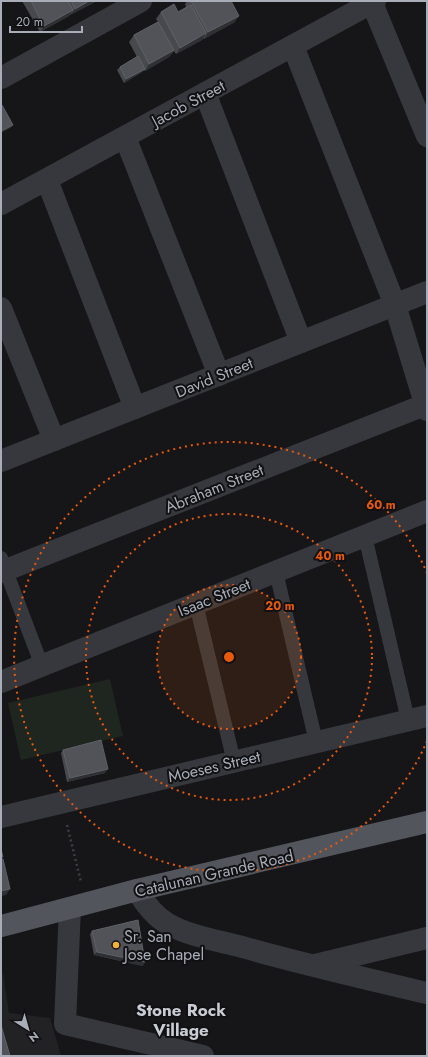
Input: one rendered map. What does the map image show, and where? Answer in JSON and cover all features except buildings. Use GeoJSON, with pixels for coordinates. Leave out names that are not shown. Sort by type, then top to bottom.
{"type":"FeatureCollection","features":[{"type":"Feature","properties":{"kind":"main road","name":"Catalunan Grande Road"},"geometry":{"type":"LineString","coordinates":[[1,926],[137,890],[427,822]]}},
{"type":"Feature","properties":{"kind":"street"},"geometry":{"type":"LineString","coordinates":[[1,78],[141,1]]}},
{"type":"Feature","properties":{"kind":"street"},"geometry":{"type":"LineString","coordinates":[[373,2],[427,136]]}},
{"type":"Feature","properties":{"kind":"street","name":"Jacob Street"},"geometry":{"type":"LineString","coordinates":[[1,204],[373,2]]}},
{"type":"Feature","properties":{"kind":"street"},"geometry":{"type":"LineString","coordinates":[[293,46],[394,305],[426,406]]}},
{"type":"Feature","properties":{"kind":"street"},"geometry":{"type":"LineString","coordinates":[[205,94],[301,342]]}},
{"type":"Feature","properties":{"kind":"street"},"geometry":{"type":"LineString","coordinates":[[125,137],[219,375]]}},
{"type":"Feature","properties":{"kind":"street"},"geometry":{"type":"LineString","coordinates":[[47,180],[135,408]]}},
{"type":"Feature","properties":{"kind":"street","name":"David Street"},"geometry":{"type":"LineString","coordinates":[[1,461],[427,292]]}},
{"type":"Feature","properties":{"kind":"street"},"geometry":{"type":"LineString","coordinates":[[1,308],[54,440]]}},
{"type":"Feature","properties":{"kind":"street","name":"Abraham Street"},"geometry":{"type":"LineString","coordinates":[[3,567],[426,406]]}},
{"type":"Feature","properties":{"kind":"street","name":"Isaac Street"},"geometry":{"type":"LineString","coordinates":[[1,682],[427,511]]}},
{"type":"Feature","properties":{"kind":"street","name":"Moeses Street"},"geometry":{"type":"LineString","coordinates":[[1,817],[418,718]]}},
{"type":"Feature","properties":{"kind":"street"},"geometry":{"type":"LineString","coordinates":[[137,890],[145,904],[157,916],[168,924],[189,933],[311,966],[427,994]]}},
{"type":"Feature","properties":{"kind":"street"},"geometry":{"type":"LineString","coordinates":[[79,906],[65,1024],[203,1056]]}},
{"type":"Feature","properties":{"kind":"street"},"geometry":{"type":"LineString","coordinates":[[311,966],[427,938]]}},
{"type":"Feature","properties":{"kind":"lane"},"geometry":{"type":"LineString","coordinates":[[365,536],[418,718]]}},
{"type":"Feature","properties":{"kind":"lane"},"geometry":{"type":"LineString","coordinates":[[3,567],[42,666]]}},
{"type":"Feature","properties":{"kind":"lane"},"geometry":{"type":"LineString","coordinates":[[276,572],[316,742]]}},
{"type":"Feature","properties":{"kind":"lane"},"geometry":{"type":"LineString","coordinates":[[196,604],[234,762]]}},
{"type":"Feature","properties":{"kind":"path"},"geometry":{"type":"LineString","coordinates":[[61,803],[79,906]]}},
{"type":"Feature","properties":{"kind":"shaded area"},"geometry":{"type":"Polygon","coordinates":[[[110,679],[123,736],[21,760],[8,703],[110,679]]]}},
{"type":"Feature","properties":{"kind":"shaded area"},"geometry":{"type":"Polygon","coordinates":[[[1,973],[3,973],[9,1013],[50,1018],[61,1056],[1,1056],[1,973]]]}},
{"type":"Feature","properties":{"kind":"place","name":"Sr. San Jose Chapel"},"geometry":{"type":"Point","coordinates":[116,945]}},
{"type":"Feature","properties":{"kind":"district","name":"Stone Rock Village"},"geometry":{"type":"Point","coordinates":[181,1020]}}]}
